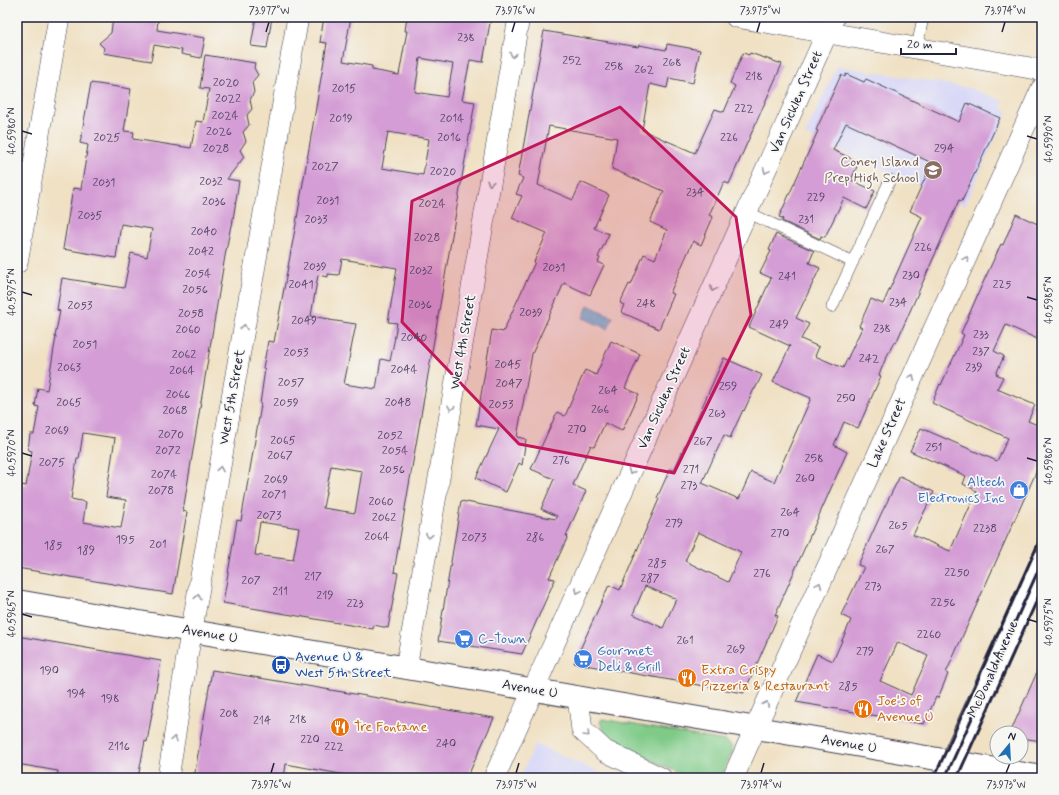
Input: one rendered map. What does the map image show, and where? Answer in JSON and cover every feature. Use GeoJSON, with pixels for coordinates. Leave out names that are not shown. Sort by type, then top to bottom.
{"type":"FeatureCollection","features":[{"type":"Feature","properties":{"kind":"main road","name":"McDonald Avenue"},"geometry":{"type":"LineString","coordinates":[[948,770],[1042,560]]}},
{"type":"Feature","properties":{"kind":"main road","name":"Avenue U"},"geometry":{"type":"LineString","coordinates":[[17,601],[756,728],[948,770],[1042,777]]}},
{"type":"Feature","properties":{"kind":"street"},"geometry":{"type":"LineString","coordinates":[[17,263],[59,17]]}},
{"type":"Feature","properties":{"kind":"street","name":"West 5th Street"},"geometry":{"type":"LineString","coordinates":[[168,778],[298,17]]}},
{"type":"Feature","properties":{"kind":"street","name":"West 4th Street"},"geometry":{"type":"LineString","coordinates":[[406,668],[519,17]]}},
{"type":"Feature","properties":{"kind":"street"},"geometry":{"type":"LineString","coordinates":[[736,17],[830,25],[917,48],[1042,70]]}},
{"type":"Feature","properties":{"kind":"street","name":"Van Sicklen Street"},"geometry":{"type":"LineString","coordinates":[[494,778],[830,25]]}},
{"type":"Feature","properties":{"kind":"street","name":"Lake Street"},"geometry":{"type":"LineString","coordinates":[[733,778],[1042,88]]}},
{"type":"Feature","properties":{"kind":"street"},"geometry":{"type":"LineString","coordinates":[[578,697],[582,730],[605,752],[661,778]]}},
{"type":"Feature","properties":{"kind":"lane"},"geometry":{"type":"LineString","coordinates":[[917,48],[923,17]]}},
{"type":"Feature","properties":{"kind":"lane"},"geometry":{"type":"LineString","coordinates":[[832,307],[890,180]]}},
{"type":"Feature","properties":{"kind":"lane"},"geometry":{"type":"LineString","coordinates":[[747,212],[853,262]]}},
{"type":"Feature","properties":{"kind":"highlighted area"},"geometry":{"type":"Polygon","coordinates":[[[620,107],[736,217],[751,315],[674,473],[519,444],[402,322],[412,201],[620,107]]]}},
{"type":"Feature","properties":{"kind":"shaded area","name":"Coney Island Prep High School"},"geometry":{"type":"Polygon","coordinates":[[[837,66],[970,88],[1003,101],[1001,108],[1008,111],[965,205],[805,135],[837,66]]]}},
{"type":"Feature","properties":{"kind":"shaded area"},"geometry":{"type":"Polygon","coordinates":[[[535,744],[612,778],[520,778],[535,744]]]}},
{"type":"Feature","properties":{"kind":"green space"},"geometry":{"type":"Polygon","coordinates":[[[602,719],[725,741],[730,745],[733,751],[720,778],[690,778],[609,740],[600,722],[602,719]]]}},
{"type":"Feature","properties":{"kind":"water"},"geometry":{"type":"Polygon","coordinates":[[[588,305],[613,317],[608,329],[583,318],[588,305]]]}},
{"type":"Feature","properties":{"kind":"building"},"geometry":{"type":"Polygon","coordinates":[[[113,17],[155,17],[155,19],[158,19],[157,30],[205,38],[201,58],[181,54],[182,50],[154,45],[151,61],[103,53],[104,48],[99,43],[111,33],[113,17]]]}},
{"type":"Feature","properties":{"kind":"building"},"geometry":{"type":"Polygon","coordinates":[[[256,17],[272,17],[267,48],[251,46],[256,17]]]}},
{"type":"Feature","properties":{"kind":"building"},"geometry":{"type":"Polygon","coordinates":[[[324,17],[351,17],[343,61],[372,66],[372,70],[399,75],[407,31],[405,31],[407,17],[463,17],[477,19],[477,17],[491,17],[483,62],[470,60],[462,100],[475,102],[394,572],[398,573],[388,628],[374,625],[373,629],[223,603],[237,520],[241,521],[258,423],[265,369],[263,368],[268,341],[274,342],[296,224],[327,43],[320,42],[324,17]],[[420,58],[415,92],[447,97],[453,64],[420,58]],[[388,132],[382,168],[423,175],[429,139],[388,132]],[[342,259],[339,275],[328,274],[328,277],[318,275],[311,316],[356,324],[344,384],[376,389],[381,359],[390,361],[394,342],[397,323],[388,322],[397,268],[342,259]],[[331,466],[323,508],[355,513],[362,471],[331,466]],[[260,522],[255,555],[293,560],[299,528],[260,522]]]}},
{"type":"Feature","properties":{"kind":"building"},"geometry":{"type":"Polygon","coordinates":[[[544,31],[638,47],[639,45],[666,50],[667,44],[700,50],[693,83],[669,78],[667,88],[650,84],[642,130],[695,153],[715,109],[724,112],[735,86],[730,83],[743,53],[749,55],[750,53],[782,64],[729,184],[724,182],[709,215],[713,217],[701,245],[693,241],[670,293],[674,294],[659,329],[621,312],[624,305],[620,303],[629,284],[631,285],[644,254],[655,259],[667,230],[650,222],[664,191],[612,169],[617,138],[549,126],[538,185],[573,200],[581,182],[609,195],[594,228],[609,234],[598,257],[600,258],[598,262],[604,265],[590,295],[564,283],[532,354],[517,437],[526,439],[522,465],[519,463],[506,492],[476,478],[499,429],[476,425],[492,330],[503,332],[547,233],[512,218],[522,196],[516,194],[523,178],[518,176],[544,31]]]}},
{"type":"Feature","properties":{"kind":"building"},"geometry":{"type":"Polygon","coordinates":[[[205,55],[255,63],[254,68],[258,75],[252,82],[254,92],[250,100],[252,109],[247,115],[249,125],[243,132],[246,141],[240,150],[244,157],[227,179],[239,181],[232,226],[231,225],[225,256],[183,511],[187,512],[173,594],[17,568],[17,512],[22,485],[26,486],[32,451],[28,450],[30,434],[34,434],[39,407],[35,406],[38,388],[47,390],[60,311],[57,310],[62,278],[124,288],[131,253],[147,257],[152,229],[121,224],[116,258],[63,249],[73,188],[81,189],[88,145],[80,143],[91,83],[131,89],[124,131],[134,132],[133,139],[191,148],[196,121],[203,122],[209,89],[200,88],[205,55]],[[83,433],[79,459],[77,459],[71,499],[86,502],[83,522],[121,528],[126,500],[106,497],[115,438],[83,433]]]}},
{"type":"Feature","properties":{"kind":"building"},"geometry":{"type":"Polygon","coordinates":[[[846,74],[864,82],[866,79],[959,122],[967,103],[1000,118],[962,201],[959,200],[896,343],[894,342],[885,360],[879,375],[881,376],[858,428],[844,422],[834,445],[847,452],[775,615],[778,616],[744,693],[574,663],[609,585],[620,590],[659,499],[657,498],[670,469],[674,470],[724,358],[762,375],[730,438],[724,435],[702,483],[739,499],[751,472],[774,482],[811,398],[773,382],[790,346],[749,327],[771,278],[760,273],[771,251],[769,250],[776,234],[814,251],[809,263],[820,268],[796,318],[809,324],[801,339],[819,347],[815,356],[843,368],[862,328],[859,326],[871,299],[883,304],[922,217],[910,211],[932,163],[846,123],[833,150],[859,162],[851,180],[875,191],[866,209],[844,198],[825,237],[821,236],[820,239],[782,221],[783,219],[779,217],[818,131],[816,130],[841,75],[845,77],[846,74]],[[698,532],[685,561],[728,582],[741,552],[698,532]],[[645,586],[633,614],[663,628],[676,599],[645,586]]]}},
{"type":"Feature","properties":{"kind":"building"},"geometry":{"type":"Polygon","coordinates":[[[1016,214],[1042,226],[1042,341],[1006,325],[994,351],[1004,356],[996,374],[1003,377],[997,389],[1035,405],[1028,421],[1042,427],[1042,459],[946,673],[948,674],[938,698],[936,697],[924,724],[796,702],[817,654],[833,661],[851,620],[841,615],[864,567],[858,565],[900,476],[934,492],[913,535],[950,551],[977,491],[963,484],[966,476],[910,451],[921,428],[997,461],[1008,438],[932,403],[964,335],[961,333],[981,287],[1001,244],[1003,245],[1016,214]],[[898,642],[880,681],[911,695],[928,656],[898,642]]]}},
{"type":"Feature","properties":{"kind":"building"},"geometry":{"type":"Polygon","coordinates":[[[611,341],[640,354],[625,388],[639,394],[622,431],[605,423],[594,447],[591,445],[583,462],[573,485],[586,491],[549,578],[555,579],[522,654],[438,641],[461,501],[556,519],[557,516],[541,509],[554,479],[531,469],[557,412],[565,416],[585,370],[596,375],[611,341]]]}},
{"type":"Feature","properties":{"kind":"building"},"geometry":{"type":"Polygon","coordinates":[[[17,636],[161,661],[147,742],[145,741],[138,778],[57,778],[58,771],[17,764],[17,636]]]}},
{"type":"Feature","properties":{"kind":"building"},"geometry":{"type":"Polygon","coordinates":[[[1042,661],[1042,741],[1029,739],[1029,725],[1014,725],[1042,661]]]}},
{"type":"Feature","properties":{"kind":"building"},"geometry":{"type":"Polygon","coordinates":[[[212,670],[494,718],[467,778],[346,778],[346,775],[286,764],[284,778],[194,778],[212,670]]]}},
{"type":"Feature","properties":{"kind":"railway"},"geometry":{"type":"LineString","coordinates":[[934,778],[1042,535]]}},
{"type":"Feature","properties":{"kind":"railway"},"geometry":{"type":"LineString","coordinates":[[945,778],[1042,562]]}},
{"type":"Feature","properties":{"kind":"railway"},"geometry":{"type":"LineString","coordinates":[[957,778],[1042,589]]}},
{"type":"Feature","properties":{"kind":"place","name":"Coney Island Prep High School"},"geometry":{"type":"Point","coordinates":[933,170]}},
{"type":"Feature","properties":{"kind":"place","name":"Altech Electronics Inc"},"geometry":{"type":"Point","coordinates":[1019,490]}},
{"type":"Feature","properties":{"kind":"place","name":"C-Town"},"geometry":{"type":"Point","coordinates":[464,639]}},
{"type":"Feature","properties":{"kind":"place","name":"Gourmet Deli & Grill"},"geometry":{"type":"Point","coordinates":[583,659]}},
{"type":"Feature","properties":{"kind":"place","name":"Avenue U & West 5th Street"},"geometry":{"type":"Point","coordinates":[281,665]}},
{"type":"Feature","properties":{"kind":"place","name":"Extra Crispy Pizzeria & Restaurant"},"geometry":{"type":"Point","coordinates":[687,678]}},
{"type":"Feature","properties":{"kind":"place","name":"Joe's of Avenue U"},"geometry":{"type":"Point","coordinates":[863,709]}},
{"type":"Feature","properties":{"kind":"place","name":"Tre Fontane"},"geometry":{"type":"Point","coordinates":[340,727]}}]}
